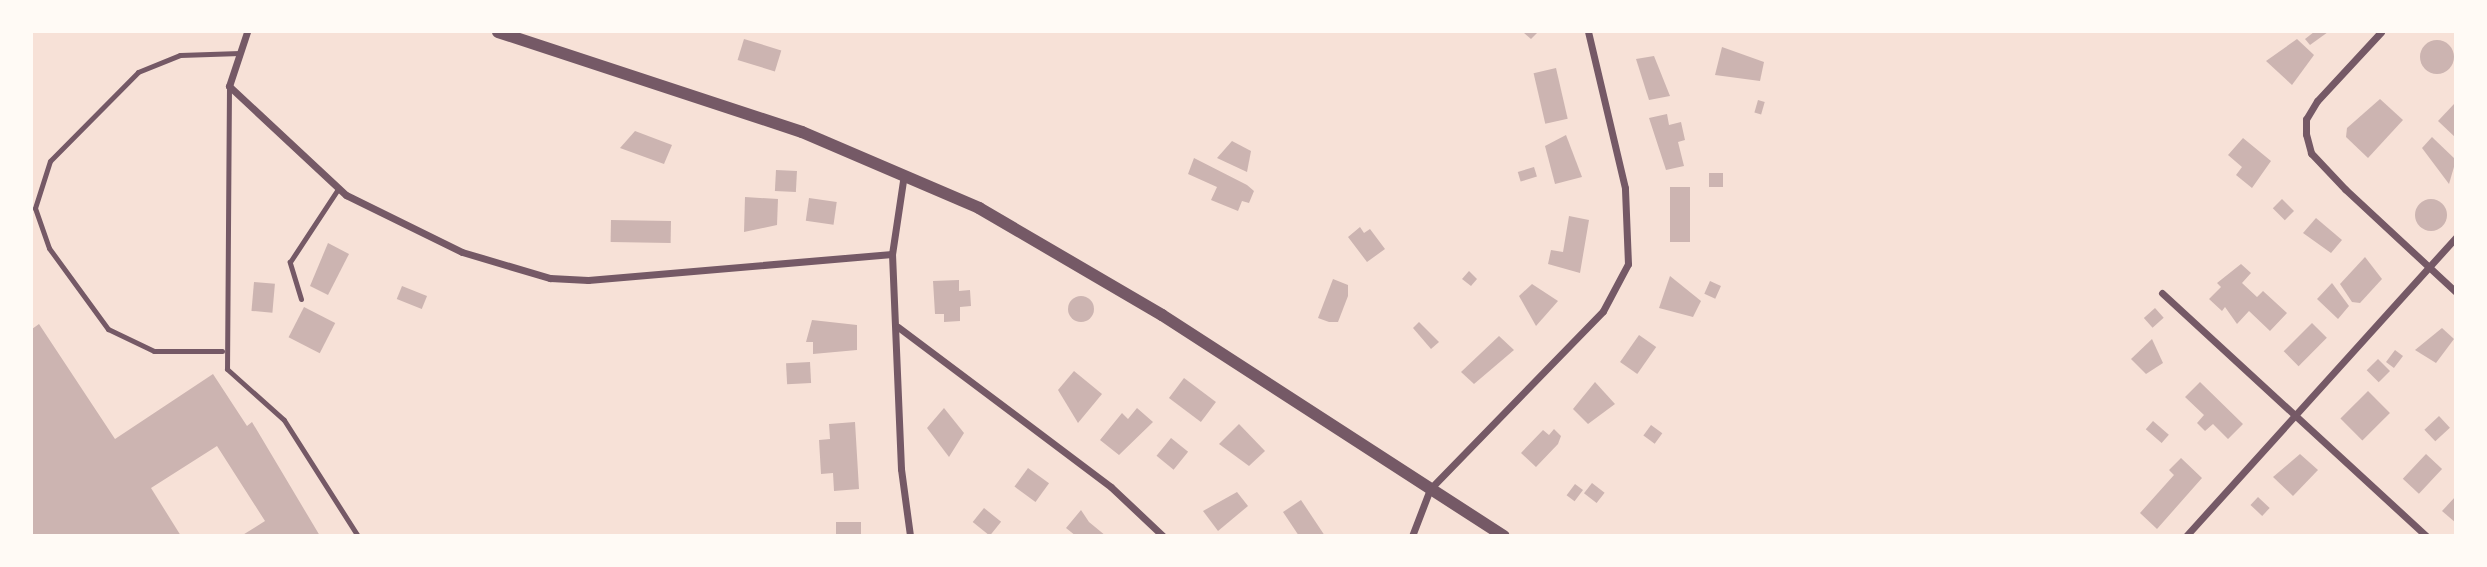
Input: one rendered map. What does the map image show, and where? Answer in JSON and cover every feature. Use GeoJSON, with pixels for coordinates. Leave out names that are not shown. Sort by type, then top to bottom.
{"type":"FeatureCollection","features":[{"type":"Feature","properties":{"kind":"street"},"geometry":{"type":"LineString","coordinates":[[247,32],[229,86],[338,189],[462,252],[550,278],[892,254]]}},
{"type":"Feature","properties":{"kind":"street"},"geometry":{"type":"LineString","coordinates":[[498,32],[803,132],[904,173],[979,208],[1162,315],[1504,536]]}},
{"type":"Feature","properties":{"kind":"street"},"geometry":{"type":"LineString","coordinates":[[1412,536],[1430,489],[1603,311],[1628,264],[1625,188],[1588,32]]}},
{"type":"Feature","properties":{"kind":"street"},"geometry":{"type":"LineString","coordinates":[[2381,32],[2317,101],[2306,134],[2311,153],[2345,189],[2455,292]]}},
{"type":"Feature","properties":{"kind":"street"},"geometry":{"type":"LineString","coordinates":[[904,173],[892,254],[898,327],[901,469],[909,536]]}},
{"type":"Feature","properties":{"kind":"street"},"geometry":{"type":"LineString","coordinates":[[2186,536],[2455,237]]}},
{"type":"Feature","properties":{"kind":"street"},"geometry":{"type":"LineString","coordinates":[[2162,293],[2426,536]]}},
{"type":"Feature","properties":{"kind":"street"},"geometry":{"type":"LineString","coordinates":[[898,327],[1111,487],[1163,536]]}},
{"type":"Feature","properties":{"kind":"lane"},"geometry":{"type":"LineString","coordinates":[[222,351],[154,351],[107,329],[49,248],[33,208],[50,161],[138,72],[180,55],[240,53]]}},
{"type":"Feature","properties":{"kind":"lane"},"geometry":{"type":"LineString","coordinates":[[229,86],[222,351],[238,385],[284,420],[358,536]]}},
{"type":"Feature","properties":{"kind":"lane"},"geometry":{"type":"LineString","coordinates":[[301,299],[290,262],[338,189]]}},
{"type":"Feature","properties":{"kind":"building"},"geometry":{"type":"Polygon","coordinates":[[[1523,32],[1538,32],[1531,39],[1523,32]]]}},
{"type":"Feature","properties":{"kind":"building"},"geometry":{"type":"Polygon","coordinates":[[[2314,32],[2328,32],[2310,45],[2305,39],[2314,32]]]}},
{"type":"Feature","properties":{"kind":"building"},"geometry":{"type":"Polygon","coordinates":[[[744,39],[781,50],[775,71],[738,60],[744,39]]]}},
{"type":"Feature","properties":{"kind":"building"},"geometry":{"type":"Polygon","coordinates":[[[2297,39],[2314,55],[2292,85],[2266,61],[2297,39]]]}},
{"type":"Feature","properties":{"kind":"building"},"geometry":{"type":"Polygon","coordinates":[[[2437,40],[2449,45],[2454,57],[2449,69],[2437,74],[2425,69],[2420,57],[2425,45],[2437,40]]]}},
{"type":"Feature","properties":{"kind":"building"},"geometry":{"type":"Polygon","coordinates":[[[1722,47],[1764,62],[1760,81],[1715,75],[1722,47]]]}},
{"type":"Feature","properties":{"kind":"building"},"geometry":{"type":"Polygon","coordinates":[[[1654,56],[1670,96],[1649,100],[1636,59],[1654,56]]]}},
{"type":"Feature","properties":{"kind":"building"},"geometry":{"type":"Polygon","coordinates":[[[1556,68],[1568,119],[1545,124],[1534,73],[1556,68]]]}},
{"type":"Feature","properties":{"kind":"building"},"geometry":{"type":"Polygon","coordinates":[[[2380,99],[2403,120],[2368,158],[2346,137],[2347,128],[2380,99]]]}},
{"type":"Feature","properties":{"kind":"building"},"geometry":{"type":"Polygon","coordinates":[[[1758,100],[1765,102],[1761,114],[1754,112],[1758,100]]]}},
{"type":"Feature","properties":{"kind":"building"},"geometry":{"type":"Polygon","coordinates":[[[2456,105],[2456,138],[2438,121],[2456,105]]]}},
{"type":"Feature","properties":{"kind":"building"},"geometry":{"type":"Polygon","coordinates":[[[1667,114],[1669,125],[1681,122],[1685,140],[1678,142],[1684,166],[1666,170],[1649,118],[1667,114]]]}},
{"type":"Feature","properties":{"kind":"building"},"geometry":{"type":"Polygon","coordinates":[[[635,131],[672,145],[664,164],[620,148],[635,131]]]}},
{"type":"Feature","properties":{"kind":"building"},"geometry":{"type":"Polygon","coordinates":[[[1566,135],[1582,177],[1555,184],[1545,146],[1566,135]]]}},
{"type":"Feature","properties":{"kind":"building"},"geometry":{"type":"Polygon","coordinates":[[[2432,137],[2456,160],[2449,184],[2422,148],[2432,137]]]}},
{"type":"Feature","properties":{"kind":"building"},"geometry":{"type":"Polygon","coordinates":[[[2243,138],[2271,161],[2252,188],[2236,175],[2242,167],[2228,155],[2243,138]]]}},
{"type":"Feature","properties":{"kind":"building"},"geometry":{"type":"Polygon","coordinates":[[[1232,141],[1251,151],[1247,172],[1217,158],[1232,141]]]}},
{"type":"Feature","properties":{"kind":"building"},"geometry":{"type":"Polygon","coordinates":[[[1194,158],[1247,185],[1254,191],[1249,203],[1242,201],[1238,211],[1211,200],[1217,187],[1188,174],[1194,158]]]}},
{"type":"Feature","properties":{"kind":"building"},"geometry":{"type":"Polygon","coordinates":[[[1534,167],[1537,177],[1521,182],[1518,172],[1534,167]]]}},
{"type":"Feature","properties":{"kind":"building"},"geometry":{"type":"Polygon","coordinates":[[[776,170],[797,171],[796,192],[775,191],[776,170]]]}},
{"type":"Feature","properties":{"kind":"building"},"geometry":{"type":"Polygon","coordinates":[[[1709,173],[1723,173],[1723,187],[1709,187],[1709,173]]]}},
{"type":"Feature","properties":{"kind":"building"},"geometry":{"type":"Polygon","coordinates":[[[1670,187],[1690,187],[1690,242],[1670,242],[1670,187]]]}},
{"type":"Feature","properties":{"kind":"building"},"geometry":{"type":"Polygon","coordinates":[[[745,197],[778,199],[777,225],[744,232],[745,197]]]}},
{"type":"Feature","properties":{"kind":"building"},"geometry":{"type":"Polygon","coordinates":[[[809,198],[837,202],[834,225],[806,221],[809,198]]]}},
{"type":"Feature","properties":{"kind":"building"},"geometry":{"type":"Polygon","coordinates":[[[2282,199],[2294,211],[2285,220],[2273,208],[2282,199]]]}},
{"type":"Feature","properties":{"kind":"building"},"geometry":{"type":"Polygon","coordinates":[[[2431,199],[2443,203],[2447,215],[2443,227],[2431,231],[2419,227],[2415,215],[2419,203],[2431,199]]]}},
{"type":"Feature","properties":{"kind":"building"},"geometry":{"type":"Polygon","coordinates":[[[1569,216],[1589,220],[1580,273],[1548,264],[1551,250],[1563,252],[1569,216]]]}},
{"type":"Feature","properties":{"kind":"building"},"geometry":{"type":"Polygon","coordinates":[[[2316,218],[2342,240],[2331,253],[2303,233],[2316,218]]]}},
{"type":"Feature","properties":{"kind":"building"},"geometry":{"type":"Polygon","coordinates":[[[611,220],[671,221],[671,243],[611,242],[611,220]]]}},
{"type":"Feature","properties":{"kind":"building"},"geometry":{"type":"Polygon","coordinates":[[[1360,227],[1364,233],[1370,229],[1385,249],[1367,262],[1348,237],[1360,227]]]}},
{"type":"Feature","properties":{"kind":"building"},"geometry":{"type":"Polygon","coordinates":[[[328,243],[349,254],[328,295],[310,286],[328,243]]]}},
{"type":"Feature","properties":{"kind":"building"},"geometry":{"type":"Polygon","coordinates":[[[2365,257],[2382,279],[2360,303],[2352,302],[2340,284],[2365,257]]]}},
{"type":"Feature","properties":{"kind":"building"},"geometry":{"type":"Polygon","coordinates":[[[2241,264],[2251,273],[2242,283],[2257,297],[2263,291],[2287,313],[2270,331],[2249,311],[2237,324],[2225,307],[2222,311],[2209,299],[2221,287],[2217,283],[2241,264]]]}},
{"type":"Feature","properties":{"kind":"building"},"geometry":{"type":"Polygon","coordinates":[[[1469,271],[1477,279],[1471,286],[1462,279],[1469,271]]]}},
{"type":"Feature","properties":{"kind":"building"},"geometry":{"type":"Polygon","coordinates":[[[1670,276],[1701,301],[1693,317],[1659,308],[1670,276]]]}},
{"type":"Feature","properties":{"kind":"building"},"geometry":{"type":"Polygon","coordinates":[[[1333,279],[1348,285],[1348,296],[1338,322],[1318,318],[1333,279]]]}},
{"type":"Feature","properties":{"kind":"building"},"geometry":{"type":"Polygon","coordinates":[[[959,280],[959,291],[970,290],[971,306],[960,307],[960,321],[944,322],[944,314],[935,314],[933,281],[959,280]]]}},
{"type":"Feature","properties":{"kind":"building"},"geometry":{"type":"Polygon","coordinates":[[[1710,281],[1721,286],[1715,299],[1704,294],[1710,281]]]}},
{"type":"Feature","properties":{"kind":"building"},"geometry":{"type":"Polygon","coordinates":[[[254,282],[275,284],[272,313],[251,311],[254,282]]]}},
{"type":"Feature","properties":{"kind":"building"},"geometry":{"type":"Polygon","coordinates":[[[2332,283],[2349,306],[2338,319],[2317,299],[2332,283]]]}},
{"type":"Feature","properties":{"kind":"building"},"geometry":{"type":"Polygon","coordinates":[[[1532,284],[1558,301],[1536,326],[1519,296],[1532,284]]]}},
{"type":"Feature","properties":{"kind":"building"},"geometry":{"type":"Polygon","coordinates":[[[402,286],[427,296],[422,309],[397,299],[402,286]]]}},
{"type":"Feature","properties":{"kind":"building"},"geometry":{"type":"Polygon","coordinates":[[[1081,296],[1090,300],[1094,309],[1090,318],[1081,322],[1072,318],[1068,309],[1072,300],[1081,296]]]}},
{"type":"Feature","properties":{"kind":"building"},"geometry":{"type":"Polygon","coordinates":[[[304,307],[335,323],[320,353],[289,337],[304,307]]]}},
{"type":"Feature","properties":{"kind":"building"},"geometry":{"type":"Polygon","coordinates":[[[2155,308],[2164,318],[2153,328],[2144,318],[2155,308]]]}},
{"type":"Feature","properties":{"kind":"building"},"geometry":{"type":"Polygon","coordinates":[[[812,320],[857,325],[857,350],[813,354],[813,342],[806,342],[812,320]]]}},
{"type":"Feature","properties":{"kind":"building"},"geometry":{"type":"Polygon","coordinates":[[[1419,322],[1439,342],[1431,349],[1413,328],[1419,322]]]}},
{"type":"Feature","properties":{"kind":"building"},"geometry":{"type":"Polygon","coordinates":[[[2312,323],[2327,338],[2299,366],[2284,351],[2312,323]]]}},
{"type":"Feature","properties":{"kind":"building"},"geometry":{"type":"Polygon","coordinates":[[[39,324],[115,439],[213,374],[247,426],[252,422],[320,536],[241,536],[265,521],[217,446],[151,488],[181,536],[32,536],[32,329],[39,324]]]}},
{"type":"Feature","properties":{"kind":"building"},"geometry":{"type":"Polygon","coordinates":[[[2442,328],[2454,339],[2436,363],[2415,350],[2442,328]]]}},
{"type":"Feature","properties":{"kind":"building"},"geometry":{"type":"Polygon","coordinates":[[[1639,335],[1656,347],[1637,374],[1620,362],[1639,335]]]}},
{"type":"Feature","properties":{"kind":"building"},"geometry":{"type":"Polygon","coordinates":[[[1499,336],[1514,350],[1474,384],[1461,372],[1499,336]]]}},
{"type":"Feature","properties":{"kind":"building"},"geometry":{"type":"Polygon","coordinates":[[[2152,339],[2163,363],[2146,374],[2131,359],[2152,339]]]}},
{"type":"Feature","properties":{"kind":"building"},"geometry":{"type":"Polygon","coordinates":[[[2395,350],[2403,356],[2394,368],[2386,362],[2395,350]]]}},
{"type":"Feature","properties":{"kind":"building"},"geometry":{"type":"Polygon","coordinates":[[[2378,359],[2390,371],[2379,382],[2367,370],[2378,359]]]}},
{"type":"Feature","properties":{"kind":"building"},"geometry":{"type":"Polygon","coordinates":[[[810,362],[811,383],[787,384],[786,363],[810,362]]]}},
{"type":"Feature","properties":{"kind":"building"},"geometry":{"type":"Polygon","coordinates":[[[1074,371],[1102,394],[1078,423],[1058,390],[1074,371]]]}},
{"type":"Feature","properties":{"kind":"building"},"geometry":{"type":"Polygon","coordinates":[[[1184,378],[1216,402],[1201,422],[1169,398],[1184,378]]]}},
{"type":"Feature","properties":{"kind":"building"},"geometry":{"type":"Polygon","coordinates":[[[1595,382],[1615,404],[1588,424],[1573,409],[1595,382]]]}},
{"type":"Feature","properties":{"kind":"building"},"geometry":{"type":"Polygon","coordinates":[[[2200,382],[2243,424],[2228,439],[2213,424],[2205,431],[2197,423],[2204,415],[2185,397],[2200,382]]]}},
{"type":"Feature","properties":{"kind":"building"},"geometry":{"type":"Polygon","coordinates":[[[2368,391],[2390,413],[2362,440],[2340,419],[2368,391]]]}},
{"type":"Feature","properties":{"kind":"building"},"geometry":{"type":"Polygon","coordinates":[[[944,408],[964,433],[949,457],[927,428],[944,408]]]}},
{"type":"Feature","properties":{"kind":"building"},"geometry":{"type":"Polygon","coordinates":[[[1137,408],[1153,422],[1119,455],[1100,440],[1122,413],[1128,419],[1137,408]]]}},
{"type":"Feature","properties":{"kind":"building"},"geometry":{"type":"Polygon","coordinates":[[[2439,416],[2450,428],[2435,441],[2424,430],[2439,416]]]}},
{"type":"Feature","properties":{"kind":"building"},"geometry":{"type":"Polygon","coordinates":[[[2153,421],[2169,435],[2162,443],[2146,429],[2153,421]]]}},
{"type":"Feature","properties":{"kind":"building"},"geometry":{"type":"Polygon","coordinates":[[[855,422],[859,489],[834,491],[833,473],[821,474],[819,440],[830,439],[829,424],[855,422]]]}},
{"type":"Feature","properties":{"kind":"building"},"geometry":{"type":"Polygon","coordinates":[[[1239,424],[1265,451],[1249,466],[1219,444],[1239,424]]]}},
{"type":"Feature","properties":{"kind":"building"},"geometry":{"type":"Polygon","coordinates":[[[1651,425],[1662,433],[1655,444],[1643,436],[1651,425]]]}},
{"type":"Feature","properties":{"kind":"building"},"geometry":{"type":"Polygon","coordinates":[[[1554,429],[1561,436],[1558,444],[1536,467],[1521,453],[1543,430],[1549,435],[1554,429]]]}},
{"type":"Feature","properties":{"kind":"building"},"geometry":{"type":"Polygon","coordinates":[[[1171,438],[1188,452],[1174,470],[1157,456],[1171,438]]]}},
{"type":"Feature","properties":{"kind":"building"},"geometry":{"type":"Polygon","coordinates":[[[2300,454],[2318,470],[2293,496],[2273,477],[2300,454]]]}},
{"type":"Feature","properties":{"kind":"building"},"geometry":{"type":"Polygon","coordinates":[[[2426,454],[2442,469],[2419,494],[2403,479],[2426,454]]]}},
{"type":"Feature","properties":{"kind":"building"},"geometry":{"type":"Polygon","coordinates":[[[2181,458],[2202,478],[2157,529],[2140,513],[2174,475],[2169,470],[2181,458]]]}},
{"type":"Feature","properties":{"kind":"building"},"geometry":{"type":"Polygon","coordinates":[[[1028,468],[1049,483],[1036,502],[1014,487],[1028,468]]]}},
{"type":"Feature","properties":{"kind":"building"},"geometry":{"type":"Polygon","coordinates":[[[1592,483],[1605,493],[1597,503],[1584,493],[1592,483]]]}},
{"type":"Feature","properties":{"kind":"building"},"geometry":{"type":"Polygon","coordinates":[[[1575,484],[1583,490],[1575,501],[1567,495],[1575,484]]]}},
{"type":"Feature","properties":{"kind":"building"},"geometry":{"type":"Polygon","coordinates":[[[1237,492],[1248,506],[1218,531],[1203,511],[1237,492]]]}},
{"type":"Feature","properties":{"kind":"building"},"geometry":{"type":"Polygon","coordinates":[[[2456,496],[2456,523],[2442,511],[2456,496]]]}},
{"type":"Feature","properties":{"kind":"building"},"geometry":{"type":"Polygon","coordinates":[[[2258,497],[2270,508],[2262,516],[2250,505],[2258,497]]]}},
{"type":"Feature","properties":{"kind":"building"},"geometry":{"type":"Polygon","coordinates":[[[1301,500],[1325,536],[1299,536],[1283,512],[1301,500]]]}},
{"type":"Feature","properties":{"kind":"building"},"geometry":{"type":"Polygon","coordinates":[[[984,508],[1001,522],[990,536],[973,522],[984,508]]]}},
{"type":"Feature","properties":{"kind":"building"},"geometry":{"type":"Polygon","coordinates":[[[1081,510],[1089,522],[1106,536],[1076,536],[1066,528],[1081,510]]]}},
{"type":"Feature","properties":{"kind":"building"},"geometry":{"type":"Polygon","coordinates":[[[836,522],[861,522],[861,536],[836,536],[836,522]]]}}]}
